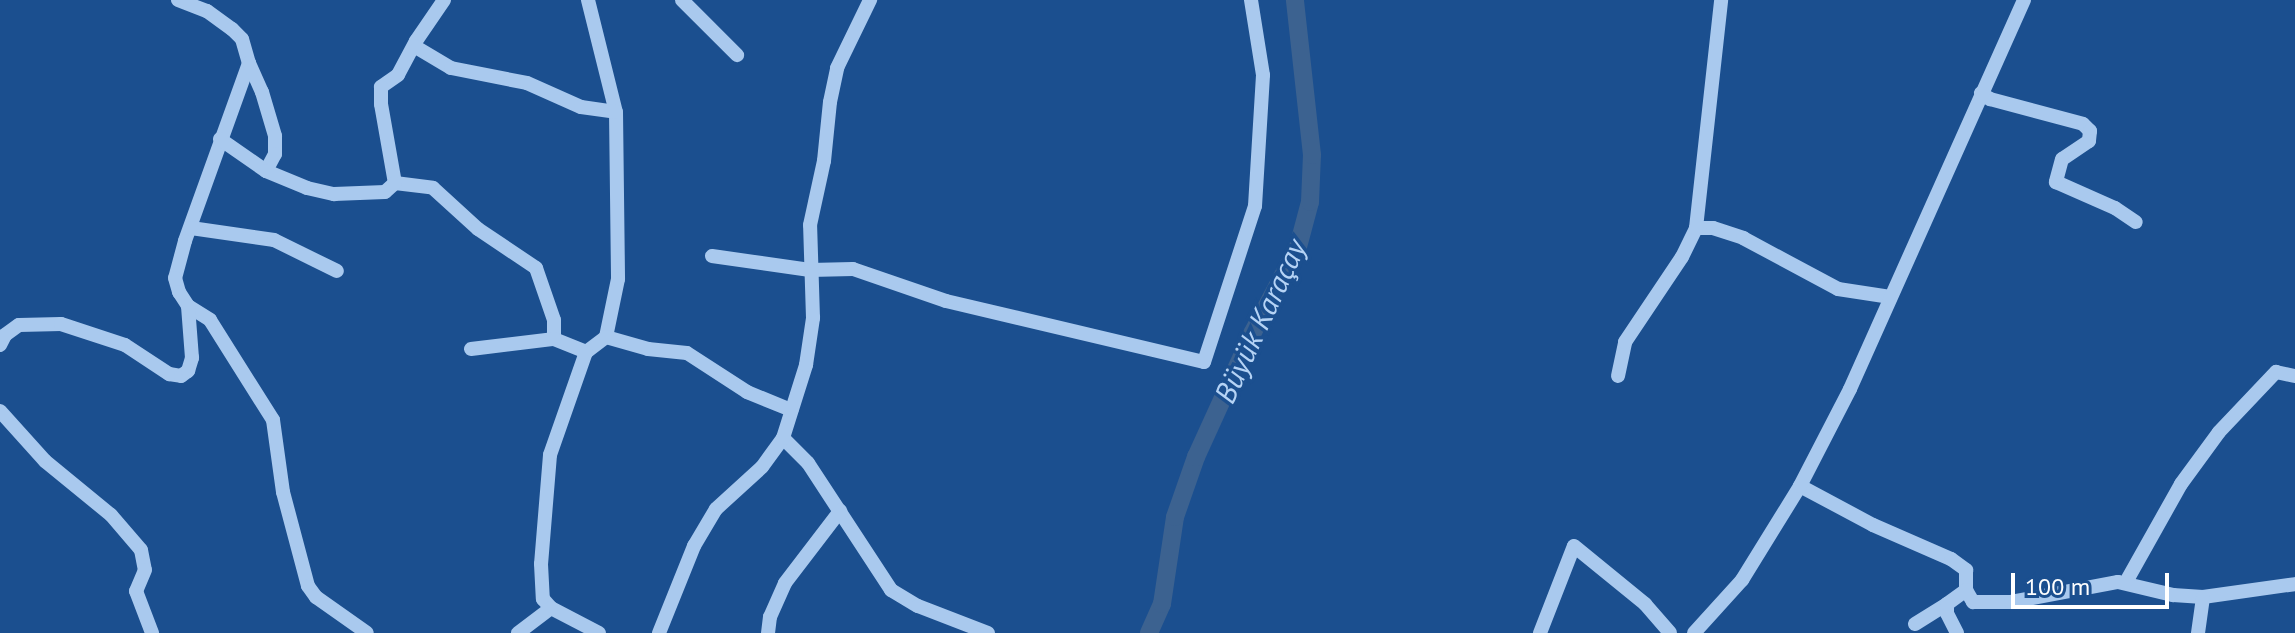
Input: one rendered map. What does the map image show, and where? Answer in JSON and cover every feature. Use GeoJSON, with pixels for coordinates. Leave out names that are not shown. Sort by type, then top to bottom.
{"type":"FeatureCollection","features":[{"type":"Feature","properties":{"kind":"street"},"geometry":{"type":"LineString","coordinates":[[178,0],[207,11],[242,39],[275,136],[275,154],[266,171]]}},
{"type":"Feature","properties":{"kind":"street"},"geometry":{"type":"LineString","coordinates":[[395,183],[381,104],[381,87],[398,75],[444,0]]}},
{"type":"Feature","properties":{"kind":"street"},"geometry":{"type":"LineString","coordinates":[[588,0],[616,112],[618,279],[606,337],[586,352],[550,455],[541,564],[543,599],[551,608],[599,633]]}},
{"type":"Feature","properties":{"kind":"street"},"geometry":{"type":"LineString","coordinates":[[682,0],[737,55]]}},
{"type":"Feature","properties":{"kind":"street"},"geometry":{"type":"LineString","coordinates":[[659,633],[694,546],[716,509],[762,467],[783,438],[806,365],[813,318],[810,225],[837,68],[870,0]]}},
{"type":"Feature","properties":{"kind":"street"},"geometry":{"type":"LineString","coordinates":[[712,256],[810,270],[853,269],[946,301],[1204,362],[1255,206],[1263,75],[1251,0]]}},
{"type":"Feature","properties":{"kind":"street"},"geometry":{"type":"LineString","coordinates":[[1618,376],[1625,342],[1682,257],[1696,228],[1721,0]]}},
{"type":"Feature","properties":{"kind":"street"},"geometry":{"type":"LineString","coordinates":[[1694,633],[1742,580],[1800,486],[1850,389],[2024,0]]}},
{"type":"Feature","properties":{"kind":"street"},"geometry":{"type":"LineString","coordinates":[[414,46],[451,68],[527,83],[581,107],[616,112]]}},
{"type":"Feature","properties":{"kind":"street"},"geometry":{"type":"LineString","coordinates":[[0,345],[5,335],[19,325],[61,324],[114,340],[169,374],[181,376],[188,371],[192,358],[188,306],[175,278],[220,139],[249,63]]}},
{"type":"Feature","properties":{"kind":"street"},"geometry":{"type":"LineString","coordinates":[[1981,93],[1990,99],[2083,124],[2090,131],[2089,141],[2062,159],[2056,182],[2103,201],[2136,222]]}},
{"type":"Feature","properties":{"kind":"street"},"geometry":{"type":"LineString","coordinates":[[220,139],[266,171],[307,188],[334,194],[385,192],[395,183],[433,188],[478,229],[536,268],[554,320],[554,339]]}},
{"type":"Feature","properties":{"kind":"street"},"geometry":{"type":"LineString","coordinates":[[191,228],[274,240],[337,271]]}},
{"type":"Feature","properties":{"kind":"street"},"geometry":{"type":"LineString","coordinates":[[1696,228],[1713,228],[1743,238],[1838,289],[1890,297]]}},
{"type":"Feature","properties":{"kind":"street"},"geometry":{"type":"LineString","coordinates":[[188,306],[210,320],[273,420],[283,492],[308,586],[316,597],[367,633]]}},
{"type":"Feature","properties":{"kind":"street"},"geometry":{"type":"LineString","coordinates":[[606,337],[648,349],[687,353],[747,392],[791,410]]}},
{"type":"Feature","properties":{"kind":"street"},"geometry":{"type":"LineString","coordinates":[[471,349],[554,339],[586,352]]}},
{"type":"Feature","properties":{"kind":"street"},"geometry":{"type":"LineString","coordinates":[[2126,582],[2181,484],[2219,432],[2276,372],[2295,376]]}},
{"type":"Feature","properties":{"kind":"street"},"geometry":{"type":"LineString","coordinates":[[0,411],[45,461],[111,515],[141,550],[145,570],[136,591],[152,633]]}},
{"type":"Feature","properties":{"kind":"street"},"geometry":{"type":"LineString","coordinates":[[783,438],[808,463],[891,590],[918,606],[988,633]]}},
{"type":"Feature","properties":{"kind":"street"},"geometry":{"type":"LineString","coordinates":[[1800,486],[1873,525],[1951,559],[1966,570],[1966,590],[1973,602],[2011,602],[2126,582],[2173,595],[2203,597],[2295,584]]}},
{"type":"Feature","properties":{"kind":"street"},"geometry":{"type":"LineString","coordinates":[[768,633],[770,617],[785,583],[840,511]]}},
{"type":"Feature","properties":{"kind":"street"},"geometry":{"type":"LineString","coordinates":[[1540,633],[1574,546],[1645,604],[1670,633]]}},
{"type":"Feature","properties":{"kind":"street"},"geometry":{"type":"LineString","coordinates":[[1915,624],[1966,590]]}},
{"type":"Feature","properties":{"kind":"street"},"geometry":{"type":"LineString","coordinates":[[2198,633],[2203,597]]}},
{"type":"Feature","properties":{"kind":"street"},"geometry":{"type":"LineString","coordinates":[[1947,604],[1947,613],[1957,633]]}},
{"type":"Feature","properties":{"kind":"street"},"geometry":{"type":"LineString","coordinates":[[518,633],[551,608]]}},
{"type":"Feature","properties":{"kind":"waterway","name":"Büyük Karaçay"},"geometry":{"type":"LineString","coordinates":[[1149,633],[1162,604],[1175,517],[1196,457],[1253,332],[1298,247],[1310,202],[1312,155],[1295,0]]}}]}
